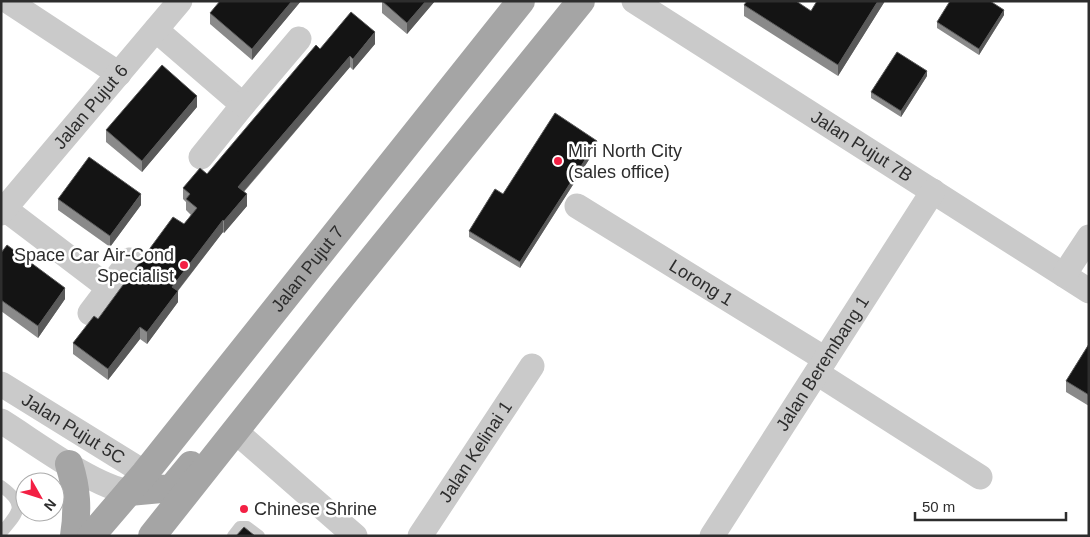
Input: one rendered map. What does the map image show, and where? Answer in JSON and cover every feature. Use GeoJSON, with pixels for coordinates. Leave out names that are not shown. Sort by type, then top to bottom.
{"type":"FeatureCollection","features":[{"type":"Feature","properties":{"kind":"main road","name":"Jalan Pujut 7"},"geometry":{"type":"LineString","coordinates":[[91,536],[137,483],[521,1]]}},
{"type":"Feature","properties":{"kind":"main road"},"geometry":{"type":"LineString","coordinates":[[152,536],[343,295],[581,1]]}},
{"type":"Feature","properties":{"kind":"main road"},"geometry":{"type":"LineString","coordinates":[[137,483],[168,489],[175,485],[296,335],[343,295]]}},
{"type":"Feature","properties":{"kind":"main road"},"geometry":{"type":"LineString","coordinates":[[69,464],[75,482],[77,501],[74,536]]}},
{"type":"Feature","properties":{"kind":"street"},"geometry":{"type":"LineString","coordinates":[[8,1],[119,74]]}},
{"type":"Feature","properties":{"kind":"street","name":"Jalan Pujut 6"},"geometry":{"type":"LineString","coordinates":[[3,211],[180,1]]}},
{"type":"Feature","properties":{"kind":"street","name":"Jalan Pujut 7B"},"geometry":{"type":"LineString","coordinates":[[634,1],[1089,291]]}},
{"type":"Feature","properties":{"kind":"street"},"geometry":{"type":"LineString","coordinates":[[156,30],[244,105]]}},
{"type":"Feature","properties":{"kind":"street"},"geometry":{"type":"LineString","coordinates":[[200,157],[299,39]]}},
{"type":"Feature","properties":{"kind":"street","name":"Jalan Berembang 1"},"geometry":{"type":"LineString","coordinates":[[712,536],[933,191]]}},
{"type":"Feature","properties":{"kind":"street","name":"Lorong 1"},"geometry":{"type":"LineString","coordinates":[[577,206],[821,366],[980,477]]}},
{"type":"Feature","properties":{"kind":"street"},"geometry":{"type":"LineString","coordinates":[[3,211],[109,288]]}},
{"type":"Feature","properties":{"kind":"street"},"geometry":{"type":"LineString","coordinates":[[1064,275],[1089,237]]}},
{"type":"Feature","properties":{"kind":"street"},"geometry":{"type":"LineString","coordinates":[[90,314],[130,260]]}},
{"type":"Feature","properties":{"kind":"street","name":"Jalan Kelinai 1"},"geometry":{"type":"LineString","coordinates":[[420,536],[532,366]]}},
{"type":"Feature","properties":{"kind":"street","name":"Jalan Pujut 5C"},"geometry":{"type":"LineString","coordinates":[[1,384],[137,483]]}},
{"type":"Feature","properties":{"kind":"street","name":"Jalan Pujut 5C"},"geometry":{"type":"LineString","coordinates":[[1,420],[69,464],[118,490],[137,483]]}},
{"type":"Feature","properties":{"kind":"street"},"geometry":{"type":"LineString","coordinates":[[235,431],[349,534]]}},
{"type":"Feature","properties":{"kind":"lane"},"geometry":{"type":"LineString","coordinates":[[1,486],[16,496],[19,504],[17,514],[1,533]]}},
{"type":"Feature","properties":{"kind":"lane"},"geometry":{"type":"LineString","coordinates":[[233,536],[240,527],[247,527],[259,536]]}},
{"type":"Feature","properties":{"kind":"building"},"geometry":{"type":"Polygon","coordinates":[[[220,1],[292,1],[252,49],[210,13],[220,1]]]}},
{"type":"Feature","properties":{"kind":"building"},"geometry":{"type":"Polygon","coordinates":[[[382,1],[426,1],[407,23],[382,1]]]}},
{"type":"Feature","properties":{"kind":"building"},"geometry":{"type":"Polygon","coordinates":[[[747,1],[796,1],[811,11],[817,1],[878,1],[838,65],[744,5],[747,1]]]}},
{"type":"Feature","properties":{"kind":"building"},"geometry":{"type":"Polygon","coordinates":[[[950,1],[990,1],[1004,10],[979,49],[937,22],[950,1]]]}},
{"type":"Feature","properties":{"kind":"building"},"geometry":{"type":"Polygon","coordinates":[[[351,12],[375,32],[353,59],[350,56],[238,187],[247,194],[223,220],[172,287],[178,291],[147,332],[140,327],[108,369],[73,343],[94,316],[98,319],[173,217],[184,224],[197,208],[186,199],[190,194],[183,188],[200,168],[207,174],[316,45],[320,49],[351,12]]]}},
{"type":"Feature","properties":{"kind":"building"},"geometry":{"type":"Polygon","coordinates":[[[897,52],[927,71],[901,111],[871,92],[897,52]]]}},
{"type":"Feature","properties":{"kind":"building"},"geometry":{"type":"Polygon","coordinates":[[[162,65],[197,96],[142,161],[106,130],[162,65]]]}},
{"type":"Feature","properties":{"kind":"building"},"geometry":{"type":"Polygon","coordinates":[[[555,113],[597,141],[520,262],[469,231],[495,189],[503,194],[555,113]]]}},
{"type":"Feature","properties":{"kind":"building"},"geometry":{"type":"Polygon","coordinates":[[[89,157],[141,194],[110,236],[58,199],[89,157]]]}},
{"type":"Feature","properties":{"kind":"building"},"geometry":{"type":"Polygon","coordinates":[[[7,245],[65,288],[38,326],[1,300],[1,253],[7,245]]]}},
{"type":"Feature","properties":{"kind":"building"},"geometry":{"type":"Polygon","coordinates":[[[1089,344],[1089,395],[1066,381],[1089,344]]]}},
{"type":"Feature","properties":{"kind":"building"},"geometry":{"type":"Polygon","coordinates":[[[244,527],[255,536],[236,536],[244,527]]]}},
{"type":"Feature","properties":{"kind":"place","name":"Miri North City (sales office)"},"geometry":{"type":"Point","coordinates":[558,161]}},
{"type":"Feature","properties":{"kind":"place","name":"Space Car Air-Cond Specialist"},"geometry":{"type":"Point","coordinates":[184,265]}},
{"type":"Feature","properties":{"kind":"place","name":"Chinese Shrine"},"geometry":{"type":"Point","coordinates":[244,509]}}]}
